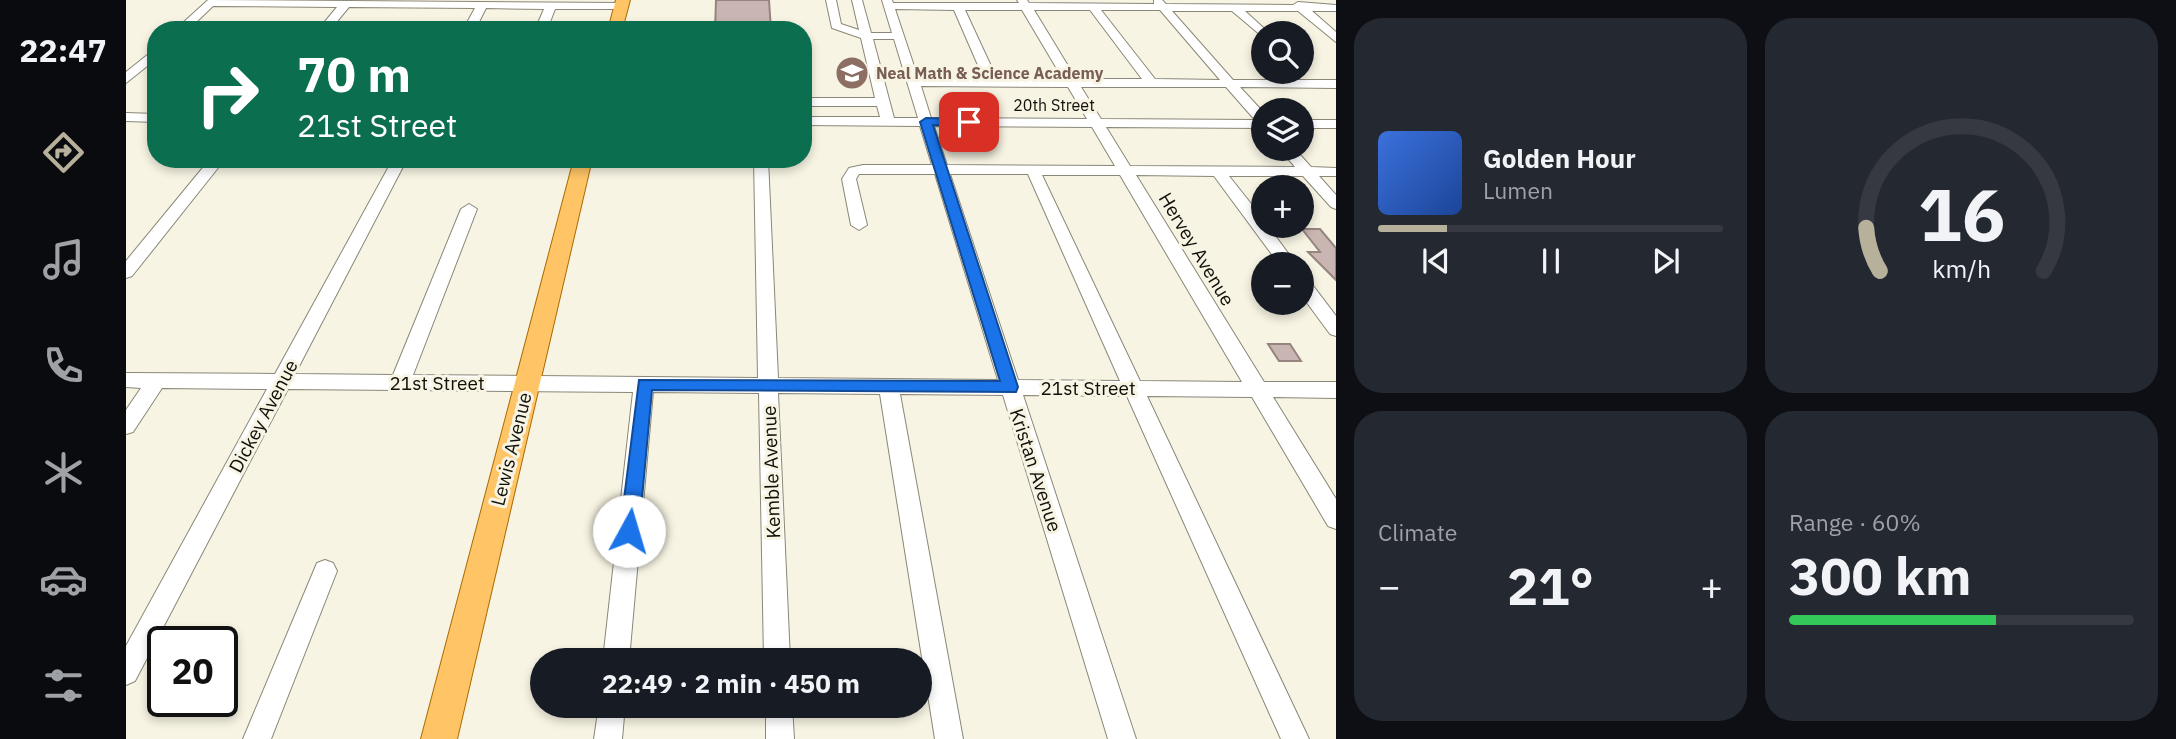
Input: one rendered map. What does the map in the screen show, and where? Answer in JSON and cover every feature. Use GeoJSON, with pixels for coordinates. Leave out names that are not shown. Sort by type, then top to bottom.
{"type":"FeatureCollection","features":[{"type":"Feature","properties":{"kind":"main road"},"geometry":{"type":"LineString","coordinates":[[617,21],[622,3]]}},
{"type":"Feature","properties":{"kind":"main road","name":"Lewis Avenue"},"geometry":{"type":"LineString","coordinates":[[439,739],[581,168]]}},
{"type":"Feature","properties":{"kind":"street"},"geometry":{"type":"LineString","coordinates":[[831,0],[836,26],[866,36],[899,37]]}},
{"type":"Feature","properties":{"kind":"street"},"geometry":{"type":"LineString","coordinates":[[857,0],[888,122]]}},
{"type":"Feature","properties":{"kind":"street"},"geometry":{"type":"LineString","coordinates":[[191,21],[212,1],[484,2],[551,5],[622,3]]}},
{"type":"Feature","properties":{"kind":"street"},"geometry":{"type":"LineString","coordinates":[[331,21],[347,2]]}},
{"type":"Feature","properties":{"kind":"street"},"geometry":{"type":"LineString","coordinates":[[474,21],[484,2]]}},
{"type":"Feature","properties":{"kind":"street"},"geometry":{"type":"LineString","coordinates":[[888,3],[958,7],[1160,4],[1235,8],[1297,4],[1336,8]]}},
{"type":"Feature","properties":{"kind":"street","name":"Kristan Avenue"},"geometry":{"type":"LineString","coordinates":[[888,3],[1122,739]]}},
{"type":"Feature","properties":{"kind":"street","name":"Hervey Avenue"},"geometry":{"type":"LineString","coordinates":[[1024,4],[1336,519]]}},
{"type":"Feature","properties":{"kind":"street"},"geometry":{"type":"LineString","coordinates":[[1160,4],[1251,108]]}},
{"type":"Feature","properties":{"kind":"street"},"geometry":{"type":"LineString","coordinates":[[1297,4],[1336,37]]}},
{"type":"Feature","properties":{"kind":"street"},"geometry":{"type":"LineString","coordinates":[[545,21],[551,5]]}},
{"type":"Feature","properties":{"kind":"street"},"geometry":{"type":"LineString","coordinates":[[958,7],[992,82]]}},
{"type":"Feature","properties":{"kind":"street"},"geometry":{"type":"LineString","coordinates":[[1093,7],[1151,83]]}},
{"type":"Feature","properties":{"kind":"street"},"geometry":{"type":"LineString","coordinates":[[1235,8],[1251,23]]}},
{"type":"Feature","properties":{"kind":"street"},"geometry":{"type":"LineString","coordinates":[[126,79],[147,60]]}},
{"type":"Feature","properties":{"kind":"street"},"geometry":{"type":"LineString","coordinates":[[913,82],[1251,83]]}},
{"type":"Feature","properties":{"kind":"street"},"geometry":{"type":"LineString","coordinates":[[1314,83],[1336,83]]}},
{"type":"Feature","properties":{"kind":"street"},"geometry":{"type":"LineString","coordinates":[[812,102],[883,102]]}},
{"type":"Feature","properties":{"kind":"street"},"geometry":{"type":"LineString","coordinates":[[126,117],[147,118]]}},
{"type":"Feature","properties":{"kind":"street","name":"20th Street"},"geometry":{"type":"LineString","coordinates":[[812,121],[1251,123]]}},
{"type":"Feature","properties":{"kind":"street"},"geometry":{"type":"LineString","coordinates":[[1314,124],[1336,124]]}},
{"type":"Feature","properties":{"kind":"street"},"geometry":{"type":"LineString","coordinates":[[1298,161],[1336,204]]}},
{"type":"Feature","properties":{"kind":"street"},"geometry":{"type":"LineString","coordinates":[[126,272],[211,168]]}},
{"type":"Feature","properties":{"kind":"street","name":"Dickey Avenue"},"geometry":{"type":"LineString","coordinates":[[126,672],[395,168]]}},
{"type":"Feature","properties":{"kind":"street","name":"Kemble Avenue"},"geometry":{"type":"LineString","coordinates":[[761,168],[777,648]]}},
{"type":"Feature","properties":{"kind":"street"},"geometry":{"type":"LineString","coordinates":[[859,225],[849,186],[850,174],[854,171],[941,169],[1336,172]]}},
{"type":"Feature","properties":{"kind":"street"},"geometry":{"type":"LineString","coordinates":[[1033,170],[1136,388],[1295,739]]}},
{"type":"Feature","properties":{"kind":"street"},"geometry":{"type":"LineString","coordinates":[[1219,171],[1279,252]]}},
{"type":"Feature","properties":{"kind":"street"},"geometry":{"type":"LineString","coordinates":[[400,382],[469,209]]}},
{"type":"Feature","properties":{"kind":"street"},"geometry":{"type":"LineString","coordinates":[[1314,299],[1336,329]]}},
{"type":"Feature","properties":{"kind":"street","name":"21st Street"},"geometry":{"type":"LineString","coordinates":[[126,380],[1336,390]]}},
{"type":"Feature","properties":{"kind":"street"},"geometry":{"type":"LineString","coordinates":[[126,426],[157,380]]}},
{"type":"Feature","properties":{"kind":"street"},"geometry":{"type":"LineString","coordinates":[[617,648],[644,384]]}},
{"type":"Feature","properties":{"kind":"street"},"geometry":{"type":"LineString","coordinates":[[889,386],[948,739]]}},
{"type":"Feature","properties":{"kind":"street"},"geometry":{"type":"LineString","coordinates":[[257,739],[325,571]]}},
{"type":"Feature","properties":{"kind":"street"},"geometry":{"type":"LineString","coordinates":[[608,739],[610,718]]}},
{"type":"Feature","properties":{"kind":"street"},"geometry":{"type":"LineString","coordinates":[[779,718],[780,739]]}},
{"type":"Feature","properties":{"kind":"building"},"geometry":{"type":"Polygon","coordinates":[[[716,0],[769,0],[770,21],[715,21],[716,0]]]}},
{"type":"Feature","properties":{"kind":"building"},"geometry":{"type":"Polygon","coordinates":[[[1314,229],[1320,229],[1336,248],[1336,280],[1314,258],[1314,252],[1320,252],[1309,238],[1314,238],[1314,229]]]}},
{"type":"Feature","properties":{"kind":"building"},"geometry":{"type":"Polygon","coordinates":[[[1268,344],[1290,344],[1301,361],[1279,361],[1268,344]]]}},
{"type":"Feature","properties":{"kind":"place","name":"Neal Math & Science Academy"},"geometry":{"type":"Point","coordinates":[852,73]}},
{"type":"Feature","properties":{"kind":"route"},"geometry":{"type":"LineString","coordinates":[[629,531],[644,384],[1010,387],[926,122],[969,122]]}}]}
